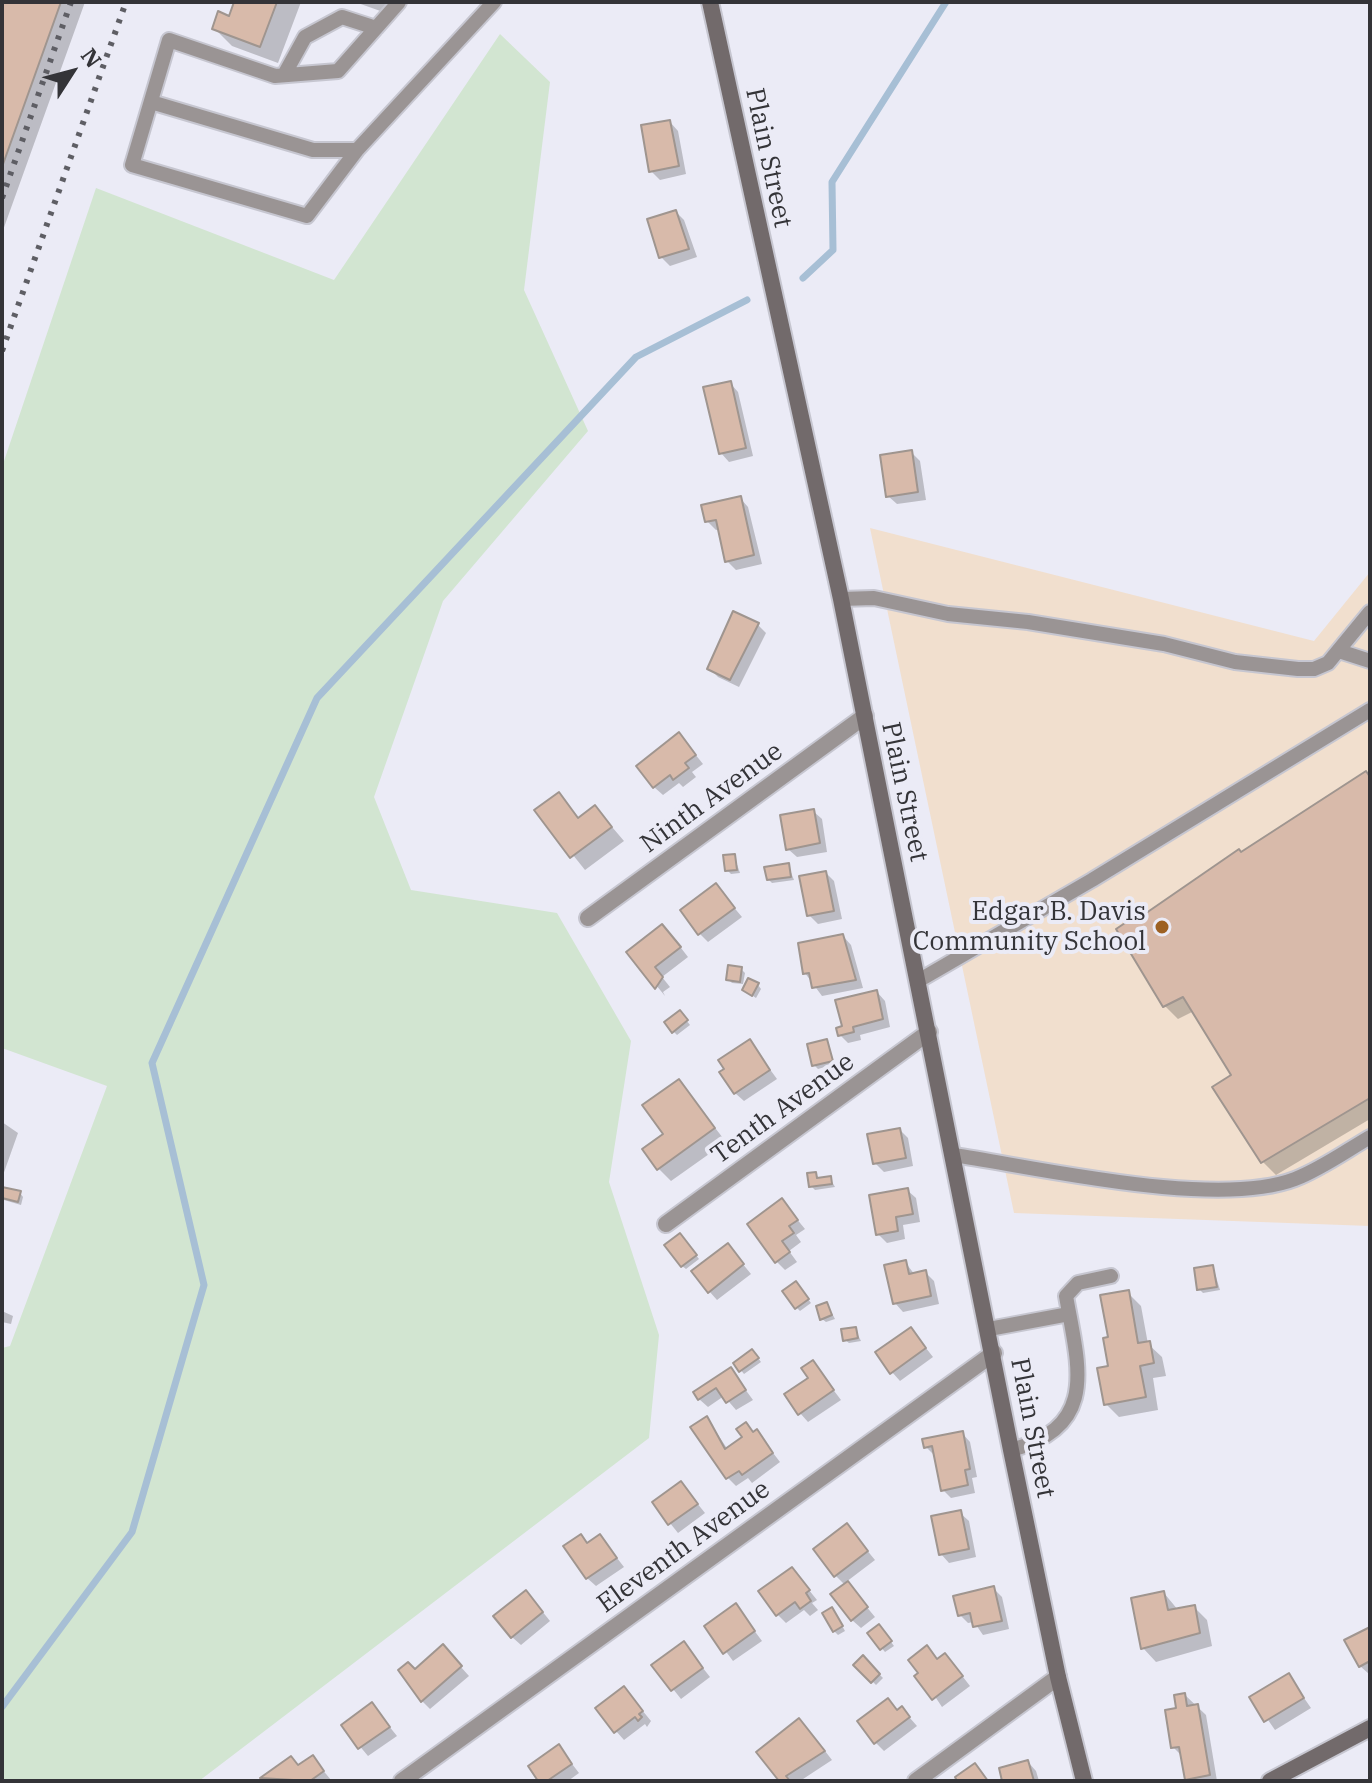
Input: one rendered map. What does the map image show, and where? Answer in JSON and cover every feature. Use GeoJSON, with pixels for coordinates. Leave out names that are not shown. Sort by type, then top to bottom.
{"type":"FeatureCollection","features":[{"type":"Feature","properties":{"kind":"main road","name":"Plain Street"},"geometry":{"type":"LineString","coordinates":[[710,2],[841,599],[1011,1450],[1058,1677],[1084,1781]]}},
{"type":"Feature","properties":{"kind":"main road"},"geometry":{"type":"LineString","coordinates":[[1270,1781],[1370,1728]]}},
{"type":"Feature","properties":{"kind":"street","name":"Ninth Avenue"},"geometry":{"type":"LineString","coordinates":[[588,918],[865,716]]}},
{"type":"Feature","properties":{"kind":"street","name":"Tenth Avenue"},"geometry":{"type":"LineString","coordinates":[[666,1224],[929,1032]]}},
{"type":"Feature","properties":{"kind":"street","name":"Eleventh Avenue"},"geometry":{"type":"LineString","coordinates":[[402,1781],[994,1353]]}},
{"type":"Feature","properties":{"kind":"street"},"geometry":{"type":"LineString","coordinates":[[916,1781],[1058,1677]]}},
{"type":"Feature","properties":{"kind":"lane"},"geometry":{"type":"LineString","coordinates":[[399,2],[338,71],[275,76],[169,40],[132,165],[307,216],[357,150],[494,2]]}},
{"type":"Feature","properties":{"kind":"lane"},"geometry":{"type":"LineString","coordinates":[[284,75],[305,37],[342,17],[376,28]]}},
{"type":"Feature","properties":{"kind":"lane"},"geometry":{"type":"LineString","coordinates":[[151,102],[313,150],[357,150]]}},
{"type":"Feature","properties":{"kind":"lane"},"geometry":{"type":"LineString","coordinates":[[841,599],[874,598],[948,614],[1028,622],[1164,644],[1235,662],[1314,669],[1328,663],[1370,612]]}},
{"type":"Feature","properties":{"kind":"lane"},"geometry":{"type":"LineString","coordinates":[[1339,651],[1370,661]]}},
{"type":"Feature","properties":{"kind":"lane"},"geometry":{"type":"LineString","coordinates":[[918,981],[1092,880],[1260,774],[1370,710]]}},
{"type":"Feature","properties":{"kind":"lane"},"geometry":{"type":"LineString","coordinates":[[954,1155],[1163,1186],[1250,1190],[1295,1179],[1370,1137]]}},
{"type":"Feature","properties":{"kind":"lane"},"geometry":{"type":"LineString","coordinates":[[1011,1450],[1033,1445],[1071,1409],[1080,1381],[1066,1296],[1078,1283],[1111,1276]]}},
{"type":"Feature","properties":{"kind":"lane"},"geometry":{"type":"LineString","coordinates":[[989,1329],[1069,1314]]}},
{"type":"Feature","properties":{"kind":"shaded area","name":"Edgar B. Davis Community School"},"geometry":{"type":"Polygon","coordinates":[[[870,528],[1314,641],[1370,572],[1370,1226],[1014,1213],[870,528]]]}},
{"type":"Feature","properties":{"kind":"green space"},"geometry":{"type":"Polygon","coordinates":[[[500,34],[550,82],[524,290],[588,431],[443,601],[374,797],[411,890],[557,913],[631,1041],[609,1182],[659,1335],[649,1438],[199,1781],[2,1781],[2,1348],[10,1346],[107,1086],[2,1048],[2,467],[96,188],[334,280],[500,34]]]}},
{"type":"Feature","properties":{"kind":"building"},"geometry":{"type":"Polygon","coordinates":[[[2,2],[61,2],[2,167],[2,2]]]}},
{"type":"Feature","properties":{"kind":"building"},"geometry":{"type":"Polygon","coordinates":[[[234,2],[277,2],[260,47],[212,29],[218,11],[229,16],[234,2]]]}},
{"type":"Feature","properties":{"kind":"building"},"geometry":{"type":"Polygon","coordinates":[[[670,120],[679,166],[649,172],[641,125],[670,120]]]}},
{"type":"Feature","properties":{"kind":"building"},"geometry":{"type":"Polygon","coordinates":[[[676,210],[689,249],[659,258],[647,219],[676,210]]]}},
{"type":"Feature","properties":{"kind":"building"},"geometry":{"type":"Polygon","coordinates":[[[731,381],[746,448],[719,454],[703,387],[731,381]]]}},
{"type":"Feature","properties":{"kind":"building"},"geometry":{"type":"Polygon","coordinates":[[[912,450],[918,492],[886,497],[880,455],[912,450]]]}},
{"type":"Feature","properties":{"kind":"building"},"geometry":{"type":"Polygon","coordinates":[[[741,496],[754,555],[725,562],[716,520],[705,522],[701,505],[741,496]]]}},
{"type":"Feature","properties":{"kind":"building"},"geometry":{"type":"Polygon","coordinates":[[[733,611],[759,623],[730,680],[707,669],[733,611]]]}},
{"type":"Feature","properties":{"kind":"building"},"geometry":{"type":"Polygon","coordinates":[[[679,732],[696,755],[685,763],[689,768],[673,780],[670,775],[653,788],[636,766],[679,732]]]}},
{"type":"Feature","properties":{"kind":"building"},"geometry":{"type":"Polygon","coordinates":[[[1366,771],[1370,777],[1370,1098],[1261,1163],[1212,1087],[1231,1075],[1183,997],[1163,1007],[1116,929],[1134,917],[1136,920],[1239,849],[1241,852],[1366,771]]]}},
{"type":"Feature","properties":{"kind":"building"},"geometry":{"type":"Polygon","coordinates":[[[559,792],[578,818],[595,805],[612,827],[570,858],[534,810],[559,792]]]}},
{"type":"Feature","properties":{"kind":"building"},"geometry":{"type":"Polygon","coordinates":[[[814,809],[820,843],[786,850],[780,815],[814,809]]]}},
{"type":"Feature","properties":{"kind":"building"},"geometry":{"type":"Polygon","coordinates":[[[735,854],[737,870],[725,871],[723,855],[735,854]]]}},
{"type":"Feature","properties":{"kind":"building"},"geometry":{"type":"Polygon","coordinates":[[[789,863],[791,877],[767,880],[764,867],[789,863]]]}},
{"type":"Feature","properties":{"kind":"building"},"geometry":{"type":"Polygon","coordinates":[[[826,871],[834,911],[807,916],[799,876],[826,871]]]}},
{"type":"Feature","properties":{"kind":"building"},"geometry":{"type":"Polygon","coordinates":[[[716,883],[735,908],[698,935],[680,910],[716,883]]]}},
{"type":"Feature","properties":{"kind":"building"},"geometry":{"type":"Polygon","coordinates":[[[662,924],[681,947],[655,967],[663,977],[655,989],[626,952],[662,924]]]}},
{"type":"Feature","properties":{"kind":"building"},"geometry":{"type":"Polygon","coordinates":[[[843,934],[856,980],[812,988],[809,973],[803,974],[798,943],[843,934]]]}},
{"type":"Feature","properties":{"kind":"building"},"geometry":{"type":"Polygon","coordinates":[[[728,965],[742,967],[740,982],[726,980],[728,965]]]}},
{"type":"Feature","properties":{"kind":"building"},"geometry":{"type":"Polygon","coordinates":[[[748,978],[759,983],[752,996],[742,990],[748,978]]]}},
{"type":"Feature","properties":{"kind":"building"},"geometry":{"type":"Polygon","coordinates":[[[877,990],[883,1019],[853,1027],[854,1032],[838,1036],[836,1028],[842,1026],[835,1000],[877,990]]]}},
{"type":"Feature","properties":{"kind":"building"},"geometry":{"type":"Polygon","coordinates":[[[680,1010],[688,1020],[672,1033],[664,1022],[680,1010]]]}},
{"type":"Feature","properties":{"kind":"building"},"geometry":{"type":"Polygon","coordinates":[[[750,1039],[770,1070],[734,1094],[719,1072],[724,1069],[718,1060],[750,1039]]]}},
{"type":"Feature","properties":{"kind":"building"},"geometry":{"type":"Polygon","coordinates":[[[827,1039],[833,1061],[812,1066],[807,1044],[827,1039]]]}},
{"type":"Feature","properties":{"kind":"building"},"geometry":{"type":"Polygon","coordinates":[[[679,1079],[715,1128],[657,1170],[642,1149],[663,1134],[642,1105],[679,1079]]]}},
{"type":"Feature","properties":{"kind":"building"},"geometry":{"type":"Polygon","coordinates":[[[900,1128],[906,1158],[873,1164],[867,1134],[900,1128]]]}},
{"type":"Feature","properties":{"kind":"building"},"geometry":{"type":"Polygon","coordinates":[[[816,1172],[817,1178],[831,1176],[832,1184],[809,1187],[807,1173],[816,1172]]]}},
{"type":"Feature","properties":{"kind":"building"},"geometry":{"type":"Polygon","coordinates":[[[2,1187],[21,1191],[18,1202],[2,1198],[2,1187]]]}},
{"type":"Feature","properties":{"kind":"building"},"geometry":{"type":"Polygon","coordinates":[[[908,1188],[913,1214],[896,1217],[898,1231],[876,1235],[869,1195],[908,1188]]]}},
{"type":"Feature","properties":{"kind":"building"},"geometry":{"type":"Polygon","coordinates":[[[782,1198],[798,1220],[789,1226],[794,1233],[782,1241],[790,1252],[775,1263],[747,1224],[782,1198]]]}},
{"type":"Feature","properties":{"kind":"building"},"geometry":{"type":"Polygon","coordinates":[[[680,1233],[697,1255],[681,1267],[664,1245],[680,1233]]]}},
{"type":"Feature","properties":{"kind":"building"},"geometry":{"type":"Polygon","coordinates":[[[728,1243],[744,1264],[708,1293],[691,1271],[728,1243]]]}},
{"type":"Feature","properties":{"kind":"building"},"geometry":{"type":"Polygon","coordinates":[[[906,1260],[909,1274],[926,1270],[931,1296],[893,1304],[884,1265],[906,1260]]]}},
{"type":"Feature","properties":{"kind":"building"},"geometry":{"type":"Polygon","coordinates":[[[1213,1265],[1217,1287],[1197,1290],[1194,1268],[1213,1265]]]}},
{"type":"Feature","properties":{"kind":"building"},"geometry":{"type":"Polygon","coordinates":[[[796,1281],[809,1299],[795,1309],[782,1291],[796,1281]]]}},
{"type":"Feature","properties":{"kind":"building"},"geometry":{"type":"Polygon","coordinates":[[[1129,1290],[1138,1343],[1150,1341],[1154,1363],[1140,1366],[1146,1397],[1104,1405],[1097,1368],[1108,1366],[1103,1338],[1108,1337],[1100,1295],[1129,1290]]]}},
{"type":"Feature","properties":{"kind":"building"},"geometry":{"type":"Polygon","coordinates":[[[827,1302],[832,1315],[820,1320],[816,1306],[827,1302]]]}},
{"type":"Feature","properties":{"kind":"building"},"geometry":{"type":"Polygon","coordinates":[[[856,1327],[858,1338],[843,1341],[841,1329],[856,1327]]]}},
{"type":"Feature","properties":{"kind":"building"},"geometry":{"type":"Polygon","coordinates":[[[911,1327],[926,1348],[890,1374],[875,1352],[911,1327]]]}},
{"type":"Feature","properties":{"kind":"building"},"geometry":{"type":"Polygon","coordinates":[[[752,1349],[759,1358],[739,1372],[733,1363],[752,1349]]]}},
{"type":"Feature","properties":{"kind":"building"},"geometry":{"type":"Polygon","coordinates":[[[813,1360],[834,1390],[798,1415],[784,1394],[808,1378],[801,1368],[813,1360]]]}},
{"type":"Feature","properties":{"kind":"building"},"geometry":{"type":"Polygon","coordinates":[[[731,1367],[746,1390],[726,1403],[716,1388],[698,1400],[693,1392],[731,1367]]]}},
{"type":"Feature","properties":{"kind":"building"},"geometry":{"type":"Polygon","coordinates":[[[707,1416],[725,1449],[742,1437],[736,1429],[746,1422],[753,1432],[757,1429],[773,1453],[742,1475],[739,1471],[726,1479],[690,1427],[707,1416]]]}},
{"type":"Feature","properties":{"kind":"building"},"geometry":{"type":"Polygon","coordinates":[[[963,1431],[970,1469],[965,1470],[968,1485],[941,1491],[932,1446],[924,1448],[922,1439],[963,1431]]]}},
{"type":"Feature","properties":{"kind":"building"},"geometry":{"type":"Polygon","coordinates":[[[681,1481],[698,1504],[668,1525],[652,1502],[681,1481]]]}},
{"type":"Feature","properties":{"kind":"building"},"geometry":{"type":"Polygon","coordinates":[[[961,1510],[969,1549],[939,1555],[931,1516],[961,1510]]]}},
{"type":"Feature","properties":{"kind":"building"},"geometry":{"type":"Polygon","coordinates":[[[847,1523],[868,1551],[834,1577],[813,1549],[847,1523]]]}},
{"type":"Feature","properties":{"kind":"building"},"geometry":{"type":"Polygon","coordinates":[[[581,1534],[587,1543],[600,1534],[617,1558],[586,1579],[563,1546],[581,1534]]]}},
{"type":"Feature","properties":{"kind":"building"},"geometry":{"type":"Polygon","coordinates":[[[792,1567],[810,1590],[806,1593],[811,1601],[800,1609],[795,1602],[776,1616],[758,1591],[792,1567]]]}},
{"type":"Feature","properties":{"kind":"building"},"geometry":{"type":"Polygon","coordinates":[[[848,1581],[868,1607],[851,1621],[830,1594],[848,1581]]]}},
{"type":"Feature","properties":{"kind":"building"},"geometry":{"type":"Polygon","coordinates":[[[994,1586],[1002,1621],[973,1627],[970,1613],[958,1616],[953,1596],[994,1586]]]}},
{"type":"Feature","properties":{"kind":"building"},"geometry":{"type":"Polygon","coordinates":[[[526,1590],[543,1612],[511,1638],[493,1616],[526,1590]]]}},
{"type":"Feature","properties":{"kind":"building"},"geometry":{"type":"Polygon","coordinates":[[[1164,1591],[1168,1610],[1195,1605],[1200,1633],[1141,1649],[1131,1598],[1164,1591]]]}},
{"type":"Feature","properties":{"kind":"building"},"geometry":{"type":"Polygon","coordinates":[[[736,1603],[755,1631],[723,1654],[704,1626],[736,1603]]]}},
{"type":"Feature","properties":{"kind":"building"},"geometry":{"type":"Polygon","coordinates":[[[832,1607],[843,1626],[833,1632],[822,1613],[832,1607]]]}},
{"type":"Feature","properties":{"kind":"building"},"geometry":{"type":"Polygon","coordinates":[[[879,1624],[892,1641],[880,1650],[867,1633],[879,1624]]]}},
{"type":"Feature","properties":{"kind":"building"},"geometry":{"type":"Polygon","coordinates":[[[1370,1627],[1370,1661],[1359,1667],[1344,1640],[1370,1627]]]}},
{"type":"Feature","properties":{"kind":"building"},"geometry":{"type":"Polygon","coordinates":[[[684,1641],[703,1668],[671,1691],[651,1665],[684,1641]]]}},
{"type":"Feature","properties":{"kind":"building"},"geometry":{"type":"Polygon","coordinates":[[[443,1644],[462,1666],[421,1702],[398,1670],[408,1662],[415,1669],[443,1644]]]}},
{"type":"Feature","properties":{"kind":"building"},"geometry":{"type":"Polygon","coordinates":[[[927,1645],[937,1659],[945,1653],[963,1676],[932,1700],[914,1676],[918,1673],[908,1660],[927,1645]]]}},
{"type":"Feature","properties":{"kind":"building"},"geometry":{"type":"Polygon","coordinates":[[[863,1655],[880,1674],[871,1683],[853,1665],[863,1655]]]}},
{"type":"Feature","properties":{"kind":"building"},"geometry":{"type":"Polygon","coordinates":[[[1289,1673],[1304,1698],[1264,1722],[1249,1697],[1289,1673]]]}},
{"type":"Feature","properties":{"kind":"building"},"geometry":{"type":"Polygon","coordinates":[[[624,1686],[643,1711],[639,1714],[642,1717],[638,1721],[635,1717],[614,1733],[595,1708],[624,1686]]]}},
{"type":"Feature","properties":{"kind":"building"},"geometry":{"type":"Polygon","coordinates":[[[1185,1693],[1187,1706],[1198,1704],[1210,1775],[1185,1780],[1179,1747],[1171,1748],[1165,1710],[1176,1708],[1174,1695],[1185,1693]]]}},
{"type":"Feature","properties":{"kind":"building"},"geometry":{"type":"Polygon","coordinates":[[[888,1698],[897,1710],[902,1706],[910,1717],[874,1744],[857,1721],[888,1698]]]}},
{"type":"Feature","properties":{"kind":"building"},"geometry":{"type":"Polygon","coordinates":[[[372,1702],[390,1727],[358,1749],[341,1725],[372,1702]]]}},
{"type":"Feature","properties":{"kind":"building"},"geometry":{"type":"Polygon","coordinates":[[[799,1718],[825,1751],[786,1776],[790,1781],[779,1781],[756,1752],[799,1718]]]}},
{"type":"Feature","properties":{"kind":"building"},"geometry":{"type":"Polygon","coordinates":[[[559,1744],[572,1764],[547,1781],[538,1781],[528,1766],[559,1744]]]}},
{"type":"Feature","properties":{"kind":"building"},"geometry":{"type":"Polygon","coordinates":[[[313,1755],[324,1771],[310,1781],[260,1778],[291,1756],[298,1765],[313,1755]]]}},
{"type":"Feature","properties":{"kind":"building"},"geometry":{"type":"Polygon","coordinates":[[[1028,1760],[1034,1781],[1002,1781],[999,1768],[1028,1760]]]}},
{"type":"Feature","properties":{"kind":"building"},"geometry":{"type":"Polygon","coordinates":[[[975,1763],[988,1781],[957,1781],[955,1777],[975,1763]]]}},
{"type":"Feature","properties":{"kind":"waterway"},"geometry":{"type":"LineString","coordinates":[[803,278],[833,250],[832,182],[946,2]]}},
{"type":"Feature","properties":{"kind":"waterway"},"geometry":{"type":"LineString","coordinates":[[2,1707],[132,1532],[204,1285],[152,1063],[317,698],[636,357],[747,300]]}},
{"type":"Feature","properties":{"kind":"railway"},"geometry":{"type":"LineString","coordinates":[[2,198],[71,2]]}},
{"type":"Feature","properties":{"kind":"railway"},"geometry":{"type":"LineString","coordinates":[[2,351],[126,2]]}},
{"type":"Feature","properties":{"kind":"place","name":"Edgar B. Davis Community School"},"geometry":{"type":"Point","coordinates":[1162,927]}}]}
